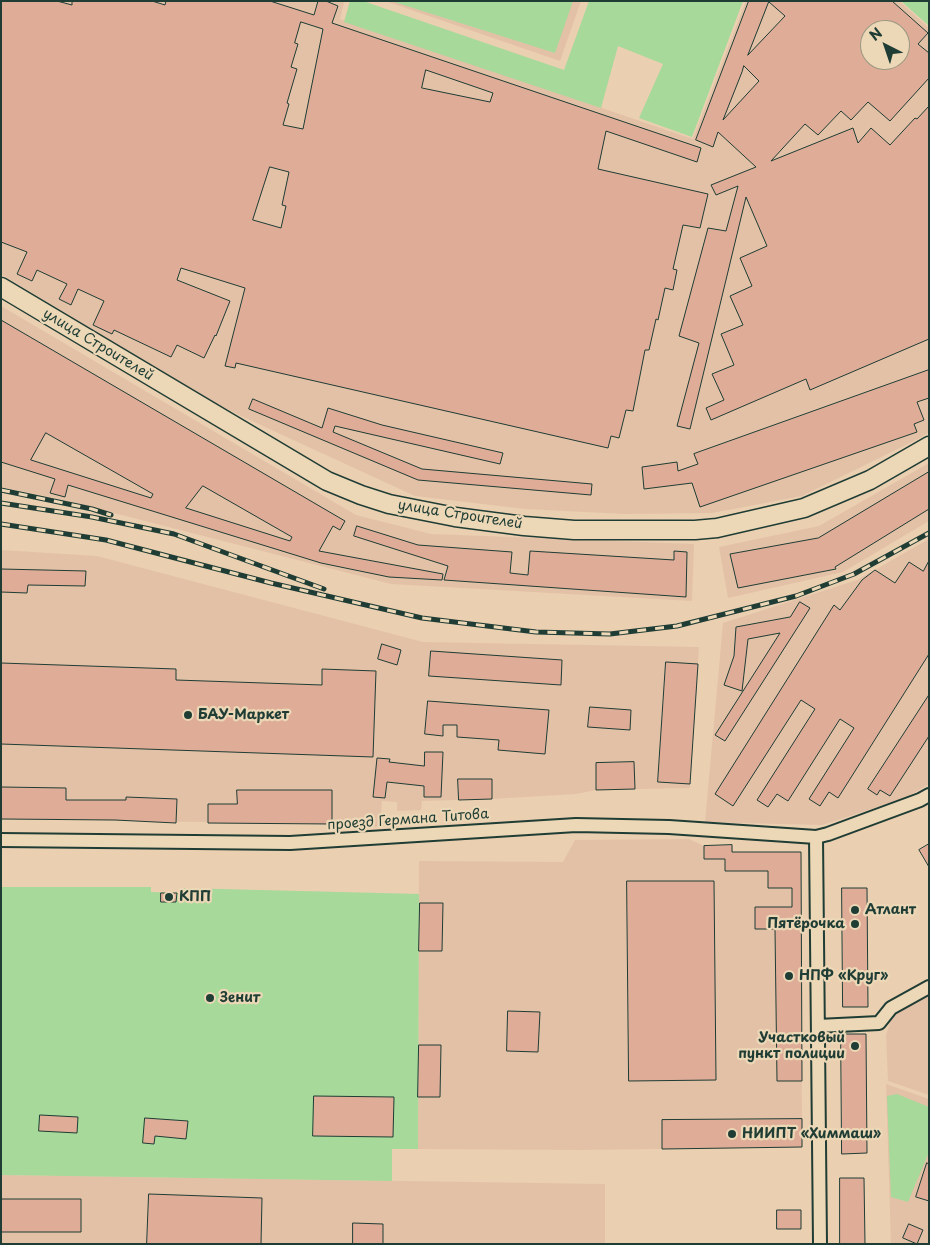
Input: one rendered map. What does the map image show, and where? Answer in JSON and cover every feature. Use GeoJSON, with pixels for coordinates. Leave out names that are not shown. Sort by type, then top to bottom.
{"type":"FeatureCollection","features":[{"type":"Feature","properties":{"kind":"main road","name":"улица Строителей"},"geometry":{"type":"LineString","coordinates":[[1,287],[327,481],[389,504],[455,518],[574,530],[696,530],[716,528],[804,508],[870,480],[929,446]]}},
{"type":"Feature","properties":{"kind":"street"},"geometry":{"type":"LineString","coordinates":[[820,1244],[816,837],[920,800],[929,795]]}},
{"type":"Feature","properties":{"kind":"street","name":"проезд Германа Титова"},"geometry":{"type":"LineString","coordinates":[[1,840],[290,843],[576,825],[669,827],[816,837]]}},
{"type":"Feature","properties":{"kind":"street"},"geometry":{"type":"LineString","coordinates":[[818,1026],[879,1023],[891,1008],[929,988]]}},
{"type":"Feature","properties":{"kind":"shaded area"},"geometry":{"type":"Polygon","coordinates":[[[1,1],[342,1],[344,3],[340,19],[693,139],[746,1],[899,1],[929,28],[929,432],[920,438],[802,496],[712,513],[625,514],[525,509],[415,496],[208,399],[1,274],[1,1]]]}},
{"type":"Feature","properties":{"kind":"shaded area"},"geometry":{"type":"Polygon","coordinates":[[[385,1],[581,1],[560,61],[385,1]]]}},
{"type":"Feature","properties":{"kind":"shaded area"},"geometry":{"type":"Polygon","coordinates":[[[1,306],[356,515],[431,534],[694,544],[692,601],[391,584],[59,499],[1,487],[1,306]]]}},
{"type":"Feature","properties":{"kind":"shaded area"},"geometry":{"type":"Polygon","coordinates":[[[929,463],[929,521],[843,572],[728,598],[719,547],[819,526],[929,463]]]}},
{"type":"Feature","properties":{"kind":"shaded area"},"geometry":{"type":"Polygon","coordinates":[[[929,539],[929,784],[905,798],[822,825],[705,822],[723,623],[857,580],[929,539]]]}},
{"type":"Feature","properties":{"kind":"shaded area"},"geometry":{"type":"Polygon","coordinates":[[[1,550],[97,556],[423,642],[699,647],[690,788],[596,790],[576,794],[422,801],[421,810],[397,811],[397,802],[382,801],[380,827],[332,824],[1,819],[1,550]]]}},
{"type":"Feature","properties":{"kind":"shaded area"},"geometry":{"type":"Polygon","coordinates":[[[689,839],[704,846],[732,845],[733,852],[801,852],[802,1147],[581,1150],[418,1149],[419,861],[563,862],[575,840],[689,839]]]}},
{"type":"Feature","properties":{"kind":"shaded area"},"geometry":{"type":"Polygon","coordinates":[[[929,996],[929,1095],[888,1081],[886,1035],[893,1014],[929,996]]]}},
{"type":"Feature","properties":{"kind":"shaded area"},"geometry":{"type":"Polygon","coordinates":[[[886,1084],[929,1099],[929,1244],[891,1244],[886,1084]]]}},
{"type":"Feature","properties":{"kind":"shaded area"},"geometry":{"type":"Polygon","coordinates":[[[1,1175],[605,1184],[605,1244],[1,1244],[1,1175]]]}},
{"type":"Feature","properties":{"kind":"green space"},"geometry":{"type":"Polygon","coordinates":[[[350,1],[363,1],[564,70],[589,1],[743,1],[692,137],[639,118],[663,64],[618,46],[601,108],[344,22],[350,1]]]}},
{"type":"Feature","properties":{"kind":"green space"},"geometry":{"type":"Polygon","coordinates":[[[391,1],[573,1],[555,53],[391,1]]]}},
{"type":"Feature","properties":{"kind":"green space"},"geometry":{"type":"Polygon","coordinates":[[[901,1],[929,1],[929,26],[901,1]]]}},
{"type":"Feature","properties":{"kind":"green space","name":"Зенит"},"geometry":{"type":"Polygon","coordinates":[[[1,887],[151,887],[151,892],[177,893],[181,893],[181,888],[419,894],[418,1149],[392,1149],[392,1181],[1,1175],[1,887]]]}},
{"type":"Feature","properties":{"kind":"green space"},"geometry":{"type":"Polygon","coordinates":[[[897,1094],[929,1107],[929,1152],[908,1202],[891,1197],[887,1096],[897,1094]]]}},
{"type":"Feature","properties":{"kind":"building"},"geometry":{"type":"Polygon","coordinates":[[[1,1],[57,1],[72,5],[72,1],[152,1],[165,5],[166,1],[270,1],[314,15],[318,1],[326,1],[338,6],[332,23],[701,148],[697,162],[606,131],[598,169],[708,194],[700,228],[683,225],[673,269],[677,270],[673,290],[665,288],[649,350],[645,350],[633,411],[626,410],[619,438],[611,436],[608,448],[236,363],[235,368],[225,366],[245,288],[181,268],[177,280],[230,301],[216,336],[204,358],[177,345],[171,357],[114,330],[112,334],[93,325],[104,301],[78,289],[71,305],[59,299],[67,284],[37,270],[32,281],[17,274],[27,252],[1,242],[1,1]],[[301,22],[295,43],[298,44],[291,67],[297,69],[283,125],[303,129],[323,29],[301,22]],[[426,70],[422,88],[490,102],[493,93],[426,70]],[[270,167],[253,220],[281,228],[286,206],[282,205],[289,172],[270,167]]]}},
{"type":"Feature","properties":{"kind":"building"},"geometry":{"type":"Polygon","coordinates":[[[749,1],[892,1],[928,33],[918,44],[929,53],[929,78],[890,121],[868,102],[851,120],[841,111],[818,135],[805,124],[771,161],[853,128],[858,143],[871,128],[890,145],[929,106],[929,339],[810,390],[806,379],[711,420],[706,408],[724,400],[712,374],[734,365],[721,334],[743,325],[730,296],[752,286],[740,258],[767,246],[746,197],[690,429],[677,426],[699,343],[679,336],[708,228],[726,231],[738,186],[716,195],[711,185],[756,167],[718,132],[713,147],[696,140],[749,1]],[[769,2],[748,55],[785,16],[769,2]],[[744,66],[723,120],[759,81],[744,66]]]}},
{"type":"Feature","properties":{"kind":"building"},"geometry":{"type":"Polygon","coordinates":[[[1,320],[345,521],[340,530],[333,526],[319,551],[443,574],[442,580],[389,577],[321,563],[68,485],[65,497],[50,493],[55,479],[1,462],[1,320]],[[46,433],[31,460],[151,498],[153,494],[46,433]],[[203,486],[186,508],[290,541],[292,537],[203,486]]]}},
{"type":"Feature","properties":{"kind":"building"},"geometry":{"type":"Polygon","coordinates":[[[929,370],[929,398],[917,402],[924,420],[914,424],[917,432],[700,507],[692,483],[644,489],[642,467],[677,462],[678,471],[698,464],[694,454],[929,370]]]}},
{"type":"Feature","properties":{"kind":"building"},"geometry":{"type":"Polygon","coordinates":[[[253,399],[322,428],[328,408],[382,425],[503,453],[500,464],[335,426],[333,432],[422,469],[592,484],[591,495],[418,480],[249,409],[253,399]]]}},
{"type":"Feature","properties":{"kind":"building"},"geometry":{"type":"Polygon","coordinates":[[[929,472],[929,509],[835,567],[836,569],[738,588],[730,554],[818,538],[929,472]]]}},
{"type":"Feature","properties":{"kind":"building"},"geometry":{"type":"Polygon","coordinates":[[[357,526],[418,545],[512,552],[510,573],[528,575],[530,551],[674,560],[674,551],[687,552],[686,597],[444,580],[448,566],[354,536],[357,526]]]}},
{"type":"Feature","properties":{"kind":"building"},"geometry":{"type":"Polygon","coordinates":[[[929,561],[929,654],[838,798],[829,792],[820,806],[809,799],[854,728],[840,719],[788,801],[777,794],[768,807],[757,800],[815,709],[801,700],[733,806],[715,794],[834,605],[840,610],[862,580],[875,570],[895,583],[909,562],[923,571],[929,561]]]}},
{"type":"Feature","properties":{"kind":"building"},"geometry":{"type":"Polygon","coordinates":[[[1,569],[86,571],[85,586],[28,585],[27,593],[1,592],[1,569]]]}},
{"type":"Feature","properties":{"kind":"building"},"geometry":{"type":"Polygon","coordinates":[[[800,602],[810,608],[725,741],[715,735],[780,633],[748,639],[742,691],[724,685],[734,656],[736,627],[790,617],[800,602]]]}},
{"type":"Feature","properties":{"kind":"building"},"geometry":{"type":"Polygon","coordinates":[[[382,644],[401,650],[397,665],[378,659],[382,644]]]}},
{"type":"Feature","properties":{"kind":"building"},"geometry":{"type":"Polygon","coordinates":[[[431,651],[562,660],[561,685],[429,676],[431,651]]]}},
{"type":"Feature","properties":{"kind":"building"},"geometry":{"type":"Polygon","coordinates":[[[666,662],[698,664],[690,784],[658,782],[666,662]]]}},
{"type":"Feature","properties":{"kind":"building","name":"БАУ-Маркет"},"geometry":{"type":"Polygon","coordinates":[[[1,663],[176,669],[176,680],[322,685],[322,669],[376,671],[373,757],[1,744],[1,663]]]}},
{"type":"Feature","properties":{"kind":"building"},"geometry":{"type":"Polygon","coordinates":[[[929,695],[929,736],[890,796],[880,790],[877,795],[868,789],[929,695]]]}},
{"type":"Feature","properties":{"kind":"building"},"geometry":{"type":"Polygon","coordinates":[[[428,701],[549,710],[545,754],[498,750],[499,740],[457,737],[457,725],[443,725],[443,736],[425,734],[428,701]]]}},
{"type":"Feature","properties":{"kind":"building"},"geometry":{"type":"Polygon","coordinates":[[[590,707],[631,710],[630,730],[588,727],[590,707]]]}},
{"type":"Feature","properties":{"kind":"building"},"geometry":{"type":"Polygon","coordinates":[[[425,752],[443,752],[441,797],[424,797],[424,786],[387,782],[385,798],[373,797],[377,758],[390,759],[389,762],[424,766],[425,752]]]}},
{"type":"Feature","properties":{"kind":"building"},"geometry":{"type":"Polygon","coordinates":[[[634,762],[635,789],[596,790],[596,763],[634,762]]]}},
{"type":"Feature","properties":{"kind":"building"},"geometry":{"type":"Polygon","coordinates":[[[458,779],[492,779],[492,799],[459,800],[458,779]]]}},
{"type":"Feature","properties":{"kind":"building"},"geometry":{"type":"Polygon","coordinates":[[[1,787],[66,788],[66,800],[126,800],[126,797],[177,799],[176,823],[115,820],[1,819],[1,787]]]}},
{"type":"Feature","properties":{"kind":"building"},"geometry":{"type":"Polygon","coordinates":[[[237,790],[332,790],[332,824],[208,823],[208,804],[237,804],[237,790]]]}},
{"type":"Feature","properties":{"kind":"building"},"geometry":{"type":"Polygon","coordinates":[[[929,844],[929,867],[919,850],[929,844]]]}},
{"type":"Feature","properties":{"kind":"building"},"geometry":{"type":"Polygon","coordinates":[[[732,845],[732,852],[801,852],[802,1081],[777,1081],[775,929],[755,929],[755,907],[792,907],[792,888],[768,888],[768,871],[725,871],[725,859],[704,859],[704,846],[732,845]]]}},
{"type":"Feature","properties":{"kind":"building"},"geometry":{"type":"Polygon","coordinates":[[[627,881],[714,881],[716,1080],[629,1081],[627,881]]]}},
{"type":"Feature","properties":{"kind":"building"},"geometry":{"type":"Polygon","coordinates":[[[842,888],[867,888],[868,1007],[843,1007],[842,888]]]}},
{"type":"Feature","properties":{"kind":"building","name":"КПП"},"geometry":{"type":"Polygon","coordinates":[[[161,893],[177,893],[176,902],[161,902],[161,893]]]}},
{"type":"Feature","properties":{"kind":"building"},"geometry":{"type":"Polygon","coordinates":[[[420,903],[443,903],[442,951],[419,951],[420,903]]]}},
{"type":"Feature","properties":{"kind":"building"},"geometry":{"type":"Polygon","coordinates":[[[508,1011],[540,1012],[538,1052],[507,1051],[508,1011]]]}},
{"type":"Feature","properties":{"kind":"building"},"geometry":{"type":"Polygon","coordinates":[[[841,1034],[866,1034],[867,1153],[842,1154],[841,1034]]]}},
{"type":"Feature","properties":{"kind":"building"},"geometry":{"type":"Polygon","coordinates":[[[419,1045],[441,1045],[440,1097],[418,1097],[419,1045]]]}},
{"type":"Feature","properties":{"kind":"building"},"geometry":{"type":"Polygon","coordinates":[[[314,1096],[394,1097],[393,1137],[313,1136],[314,1096]]]}},
{"type":"Feature","properties":{"kind":"building"},"geometry":{"type":"Polygon","coordinates":[[[40,1115],[78,1117],[77,1133],[39,1131],[40,1115]]]}},
{"type":"Feature","properties":{"kind":"building"},"geometry":{"type":"Polygon","coordinates":[[[145,1118],[188,1121],[186,1139],[155,1136],[154,1144],[143,1143],[145,1118]]]}},
{"type":"Feature","properties":{"kind":"building","name":"НИИПТ «Химмаш»"},"geometry":{"type":"Polygon","coordinates":[[[802,1119],[802,1147],[662,1149],[662,1120],[802,1119]]]}},
{"type":"Feature","properties":{"kind":"building"},"geometry":{"type":"Polygon","coordinates":[[[927,1163],[929,1164],[929,1201],[916,1197],[927,1163]]]}},
{"type":"Feature","properties":{"kind":"building"},"geometry":{"type":"Polygon","coordinates":[[[840,1178],[864,1178],[865,1244],[840,1244],[840,1178]]]}},
{"type":"Feature","properties":{"kind":"building"},"geometry":{"type":"Polygon","coordinates":[[[149,1194],[262,1198],[261,1244],[147,1244],[149,1194]]]}},
{"type":"Feature","properties":{"kind":"building"},"geometry":{"type":"Polygon","coordinates":[[[1,1199],[81,1199],[81,1232],[1,1232],[1,1199]]]}},
{"type":"Feature","properties":{"kind":"building"},"geometry":{"type":"Polygon","coordinates":[[[777,1210],[801,1210],[801,1229],[777,1229],[777,1210]]]}},
{"type":"Feature","properties":{"kind":"building"},"geometry":{"type":"Polygon","coordinates":[[[353,1223],[383,1224],[383,1244],[353,1244],[353,1223]]]}},
{"type":"Feature","properties":{"kind":"building"},"geometry":{"type":"Polygon","coordinates":[[[909,1224],[923,1230],[917,1244],[903,1238],[909,1224]]]}},
{"type":"Feature","properties":{"kind":"railway"},"geometry":{"type":"LineString","coordinates":[[1,490],[92,509],[111,515]]}},
{"type":"Feature","properties":{"kind":"railway"},"geometry":{"type":"LineString","coordinates":[[1,503],[92,517],[174,534],[324,589]]}},
{"type":"Feature","properties":{"kind":"railway"},"geometry":{"type":"LineString","coordinates":[[1,524],[106,540],[271,583],[422,618],[536,632],[610,634],[677,626],[796,596],[854,574],[929,533]]}},
{"type":"Feature","properties":{"kind":"place","name":"БАУ-Маркет"},"geometry":{"type":"Point","coordinates":[188,715]}},
{"type":"Feature","properties":{"kind":"place","name":"КПП"},"geometry":{"type":"Point","coordinates":[169,897]}},
{"type":"Feature","properties":{"kind":"place","name":"Атлант"},"geometry":{"type":"Point","coordinates":[855,910]}},
{"type":"Feature","properties":{"kind":"place","name":"Пятёрочка"},"geometry":{"type":"Point","coordinates":[855,924]}},
{"type":"Feature","properties":{"kind":"place","name":"НПФ «Круг»"},"geometry":{"type":"Point","coordinates":[789,976]}},
{"type":"Feature","properties":{"kind":"place","name":"Зенит"},"geometry":{"type":"Point","coordinates":[210,998]}},
{"type":"Feature","properties":{"kind":"place","name":"Участковый пункт полиции"},"geometry":{"type":"Point","coordinates":[855,1046]}},
{"type":"Feature","properties":{"kind":"place","name":"НИИПТ «Химмаш»"},"geometry":{"type":"Point","coordinates":[732,1134]}}]}
